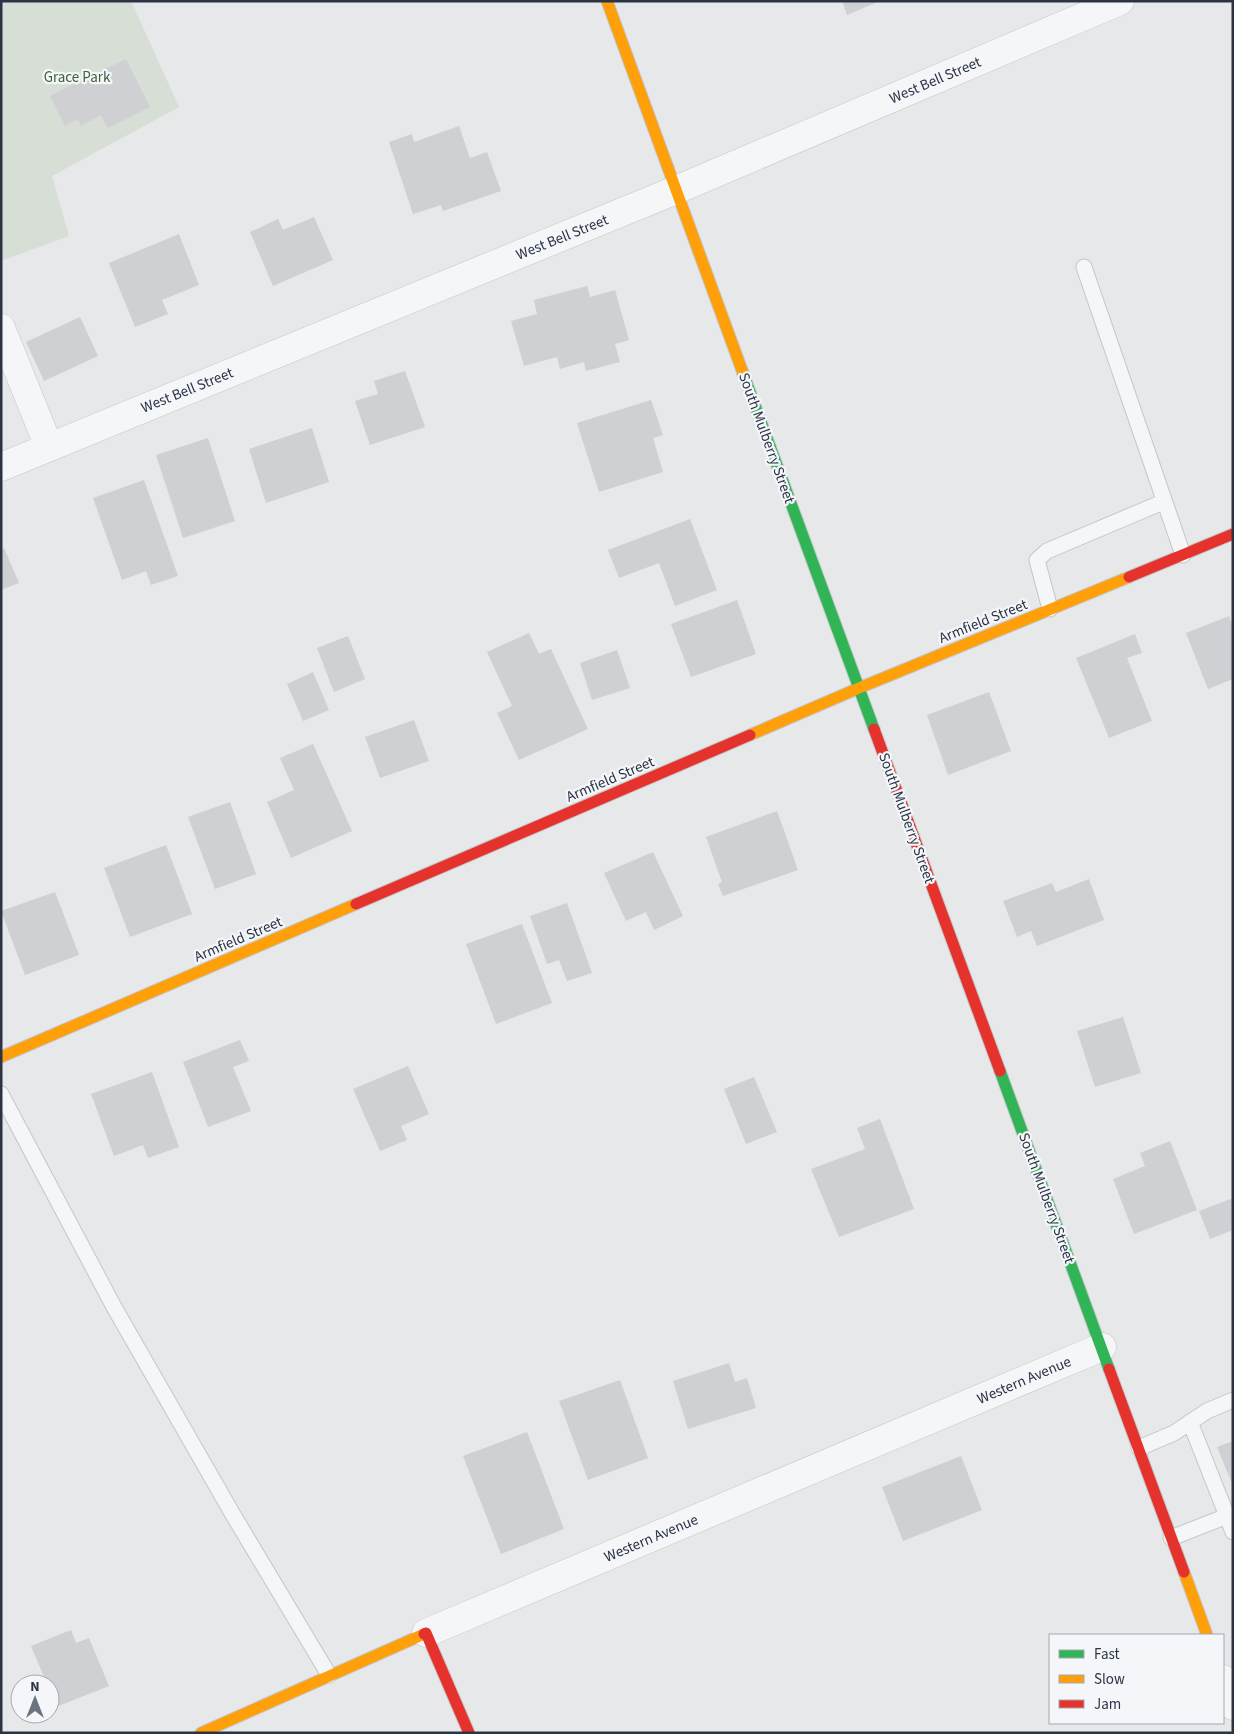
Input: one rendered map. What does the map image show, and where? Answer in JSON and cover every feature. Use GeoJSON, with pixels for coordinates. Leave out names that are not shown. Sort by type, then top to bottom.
{"type":"FeatureCollection","features":[{"type":"Feature","properties":{"kind":"street","name":"South Mulberry Street"},"geometry":{"type":"LineString","coordinates":[[607,1],[1207,1634]]}},
{"type":"Feature","properties":{"kind":"street","name":"West Bell Street"},"geometry":{"type":"LineString","coordinates":[[1,467],[676,190],[1120,1]]}},
{"type":"Feature","properties":{"kind":"street"},"geometry":{"type":"LineString","coordinates":[[1,328],[49,447]]}},
{"type":"Feature","properties":{"kind":"street","name":"Armfield Street"},"geometry":{"type":"LineString","coordinates":[[1,1057],[860,688],[1233,534]]}},
{"type":"Feature","properties":{"kind":"street","name":"Western Avenue"},"geometry":{"type":"LineString","coordinates":[[201,1733],[426,1633],[1102,1347]]}},
{"type":"Feature","properties":{"kind":"street"},"geometry":{"type":"LineString","coordinates":[[426,1633],[469,1733]]}},
{"type":"Feature","properties":{"kind":"lane"},"geometry":{"type":"LineString","coordinates":[[1084,267],[1182,555]]}},
{"type":"Feature","properties":{"kind":"lane"},"geometry":{"type":"LineString","coordinates":[[1050,610],[1037,560],[1047,551],[1163,502]]}},
{"type":"Feature","properties":{"kind":"lane"},"geometry":{"type":"LineString","coordinates":[[1,1094],[114,1307],[232,1513],[329,1676]]}},
{"type":"Feature","properties":{"kind":"lane"},"geometry":{"type":"LineString","coordinates":[[1138,1448],[1174,1433],[1207,1411],[1233,1400]]}},
{"type":"Feature","properties":{"kind":"lane"},"geometry":{"type":"LineString","coordinates":[[1190,1422],[1233,1532]]}},
{"type":"Feature","properties":{"kind":"lane"},"geometry":{"type":"LineString","coordinates":[[1171,1538],[1226,1516]]}},
{"type":"Feature","properties":{"kind":"green space","name":"Grace Park"},"geometry":{"type":"Polygon","coordinates":[[[1,1],[131,1],[179,107],[52,176],[69,236],[1,261],[1,1]]]}},
{"type":"Feature","properties":{"kind":"building"},"geometry":{"type":"Polygon","coordinates":[[[842,1],[880,1],[847,15],[842,1]]]}},
{"type":"Feature","properties":{"kind":"building"},"geometry":{"type":"Polygon","coordinates":[[[126,59],[150,107],[108,128],[101,115],[81,126],[78,119],[65,126],[50,96],[126,59]]]}},
{"type":"Feature","properties":{"kind":"building"},"geometry":{"type":"Polygon","coordinates":[[[459,126],[470,158],[487,152],[501,191],[443,211],[441,205],[413,214],[389,142],[412,134],[414,142],[459,126]]]}},
{"type":"Feature","properties":{"kind":"building"},"geometry":{"type":"Polygon","coordinates":[[[314,217],[333,260],[273,286],[250,232],[278,219],[283,230],[314,217]]]}},
{"type":"Feature","properties":{"kind":"building"},"geometry":{"type":"Polygon","coordinates":[[[179,234],[199,285],[162,300],[168,314],[135,327],[109,263],[179,234]]]}},
{"type":"Feature","properties":{"kind":"building"},"geometry":{"type":"Polygon","coordinates":[[[587,286],[590,297],[615,290],[629,340],[615,344],[620,362],[586,371],[584,362],[560,369],[557,357],[524,366],[511,321],[537,314],[534,300],[587,286]]]}},
{"type":"Feature","properties":{"kind":"building"},"geometry":{"type":"Polygon","coordinates":[[[80,317],[98,356],[44,381],[26,342],[80,317]]]}},
{"type":"Feature","properties":{"kind":"building"},"geometry":{"type":"Polygon","coordinates":[[[405,371],[425,427],[370,445],[355,401],[378,394],[374,381],[405,371]]]}},
{"type":"Feature","properties":{"kind":"building"},"geometry":{"type":"Polygon","coordinates":[[[651,400],[663,435],[653,438],[663,472],[599,492],[577,423],[651,400]]]}},
{"type":"Feature","properties":{"kind":"building"},"geometry":{"type":"Polygon","coordinates":[[[312,428],[329,482],[266,503],[249,449],[312,428]]]}},
{"type":"Feature","properties":{"kind":"building"},"geometry":{"type":"Polygon","coordinates":[[[208,438],[235,521],[183,538],[156,455],[208,438]]]}},
{"type":"Feature","properties":{"kind":"building"},"geometry":{"type":"Polygon","coordinates":[[[144,480],[178,576],[151,585],[146,571],[122,580],[93,498],[144,480]]]}},
{"type":"Feature","properties":{"kind":"building"},"geometry":{"type":"Polygon","coordinates":[[[690,519],[717,590],[675,606],[659,563],[619,578],[608,550],[690,519]]]}},
{"type":"Feature","properties":{"kind":"building"},"geometry":{"type":"Polygon","coordinates":[[[4,548],[19,583],[1,590],[1,549],[4,548]]]}},
{"type":"Feature","properties":{"kind":"building"},"geometry":{"type":"Polygon","coordinates":[[[737,600],[756,654],[691,677],[671,624],[737,600]]]}},
{"type":"Feature","properties":{"kind":"building"},"geometry":{"type":"Polygon","coordinates":[[[1229,616],[1233,627],[1233,679],[1208,689],[1186,633],[1229,616]]]}},
{"type":"Feature","properties":{"kind":"building"},"geometry":{"type":"Polygon","coordinates":[[[529,633],[539,654],[551,649],[588,729],[519,760],[497,713],[512,706],[487,652],[529,633]]]}},
{"type":"Feature","properties":{"kind":"building"},"geometry":{"type":"Polygon","coordinates":[[[1135,634],[1142,653],[1127,658],[1152,721],[1109,738],[1076,658],[1135,634]]]}},
{"type":"Feature","properties":{"kind":"building"},"geometry":{"type":"Polygon","coordinates":[[[348,636],[365,679],[334,692],[317,648],[348,636]]]}},
{"type":"Feature","properties":{"kind":"building"},"geometry":{"type":"Polygon","coordinates":[[[617,650],[630,688],[592,700],[580,663],[617,650]]]}},
{"type":"Feature","properties":{"kind":"building"},"geometry":{"type":"Polygon","coordinates":[[[313,672],[329,710],[303,721],[287,684],[313,672]]]}},
{"type":"Feature","properties":{"kind":"building"},"geometry":{"type":"Polygon","coordinates":[[[989,692],[1011,751],[948,775],[927,715],[989,692]]]}},
{"type":"Feature","properties":{"kind":"building"},"geometry":{"type":"Polygon","coordinates":[[[414,720],[429,761],[380,778],[365,737],[414,720]]]}},
{"type":"Feature","properties":{"kind":"building"},"geometry":{"type":"Polygon","coordinates":[[[313,744],[352,831],[291,858],[267,802],[294,790],[280,758],[313,744]]]}},
{"type":"Feature","properties":{"kind":"building"},"geometry":{"type":"Polygon","coordinates":[[[230,802],[256,874],[215,889],[188,817],[230,802]]]}},
{"type":"Feature","properties":{"kind":"building"},"geometry":{"type":"Polygon","coordinates":[[[777,811],[798,870],[723,896],[718,884],[722,882],[706,837],[777,811]]]}},
{"type":"Feature","properties":{"kind":"building"},"geometry":{"type":"Polygon","coordinates":[[[166,845],[192,914],[130,937],[104,868],[166,845]]]}},
{"type":"Feature","properties":{"kind":"building"},"geometry":{"type":"Polygon","coordinates":[[[653,852],[683,916],[654,930],[646,912],[626,921],[604,873],[653,852]]]}},
{"type":"Feature","properties":{"kind":"building"},"geometry":{"type":"Polygon","coordinates":[[[1089,879],[1104,920],[1037,946],[1031,931],[1017,937],[1003,901],[1052,883],[1056,892],[1089,879]]]}},
{"type":"Feature","properties":{"kind":"building"},"geometry":{"type":"Polygon","coordinates":[[[55,892],[79,955],[25,975],[1,911],[55,892]]]}},
{"type":"Feature","properties":{"kind":"building"},"geometry":{"type":"Polygon","coordinates":[[[567,903],[592,973],[567,981],[559,960],[547,964],[530,916],[567,903]]]}},
{"type":"Feature","properties":{"kind":"building"},"geometry":{"type":"Polygon","coordinates":[[[522,924],[552,1003],[496,1024],[466,944],[522,924]]]}},
{"type":"Feature","properties":{"kind":"building"},"geometry":{"type":"Polygon","coordinates":[[[1123,1017],[1141,1073],[1095,1087],[1077,1031],[1123,1017]]]}},
{"type":"Feature","properties":{"kind":"building"},"geometry":{"type":"Polygon","coordinates":[[[240,1040],[249,1061],[233,1067],[251,1111],[208,1127],[183,1062],[240,1040]]]}},
{"type":"Feature","properties":{"kind":"building"},"geometry":{"type":"Polygon","coordinates":[[[408,1066],[429,1114],[401,1126],[407,1140],[380,1151],[353,1089],[408,1066]]]}},
{"type":"Feature","properties":{"kind":"building"},"geometry":{"type":"Polygon","coordinates":[[[152,1072],[179,1147],[148,1158],[143,1145],[114,1156],[91,1094],[152,1072]]]}},
{"type":"Feature","properties":{"kind":"building"},"geometry":{"type":"Polygon","coordinates":[[[754,1077],[777,1132],[746,1144],[724,1089],[754,1077]]]}},
{"type":"Feature","properties":{"kind":"building"},"geometry":{"type":"Polygon","coordinates":[[[880,1119],[914,1209],[839,1237],[811,1169],[865,1149],[857,1128],[880,1119]]]}},
{"type":"Feature","properties":{"kind":"building"},"geometry":{"type":"Polygon","coordinates":[[[1170,1141],[1197,1210],[1134,1234],[1113,1179],[1145,1166],[1140,1153],[1170,1141]]]}},
{"type":"Feature","properties":{"kind":"building"},"geometry":{"type":"Polygon","coordinates":[[[1233,1198],[1233,1230],[1210,1239],[1199,1211],[1233,1198]]]}},
{"type":"Feature","properties":{"kind":"building"},"geometry":{"type":"Polygon","coordinates":[[[729,1363],[735,1382],[747,1378],[756,1408],[688,1429],[673,1381],[729,1363]]]}},
{"type":"Feature","properties":{"kind":"building"},"geometry":{"type":"Polygon","coordinates":[[[620,1380],[648,1458],[588,1480],[559,1401],[620,1380]]]}},
{"type":"Feature","properties":{"kind":"building"},"geometry":{"type":"Polygon","coordinates":[[[527,1432],[564,1529],[501,1554],[463,1456],[527,1432]]]}},
{"type":"Feature","properties":{"kind":"building"},"geometry":{"type":"Polygon","coordinates":[[[1233,1441],[1233,1486],[1217,1447],[1233,1441]]]}},
{"type":"Feature","properties":{"kind":"building"},"geometry":{"type":"Polygon","coordinates":[[[961,1456],[982,1510],[903,1541],[882,1487],[961,1456]]]}},
{"type":"Feature","properties":{"kind":"building"},"geometry":{"type":"Polygon","coordinates":[[[71,1630],[76,1643],[89,1638],[109,1686],[60,1705],[60,1674],[43,1674],[31,1646],[71,1630]]]}},
{"type":"Feature","properties":{"kind":"traffic: fast"},"geometry":{"type":"LineString","coordinates":[[743,373],[874,729]]}},
{"type":"Feature","properties":{"kind":"traffic: fast"},"geometry":{"type":"LineString","coordinates":[[1000,1071],[1109,1369]]}},
{"type":"Feature","properties":{"kind":"traffic: slow"},"geometry":{"type":"LineString","coordinates":[[607,1],[743,373]]}},
{"type":"Feature","properties":{"kind":"traffic: slow"},"geometry":{"type":"LineString","coordinates":[[750,735],[1129,577]]}},
{"type":"Feature","properties":{"kind":"traffic: slow"},"geometry":{"type":"LineString","coordinates":[[1,1057],[356,904]]}},
{"type":"Feature","properties":{"kind":"traffic: slow"},"geometry":{"type":"LineString","coordinates":[[1184,1572],[1207,1634]]}},
{"type":"Feature","properties":{"kind":"traffic: slow"},"geometry":{"type":"LineString","coordinates":[[201,1733],[424,1634]]}},
{"type":"Feature","properties":{"kind":"traffic: jam"},"geometry":{"type":"LineString","coordinates":[[1129,577],[1233,534]]}},
{"type":"Feature","properties":{"kind":"traffic: jam"},"geometry":{"type":"LineString","coordinates":[[874,729],[1000,1071]]}},
{"type":"Feature","properties":{"kind":"traffic: jam"},"geometry":{"type":"LineString","coordinates":[[356,904],[750,735]]}},
{"type":"Feature","properties":{"kind":"traffic: jam"},"geometry":{"type":"LineString","coordinates":[[1109,1369],[1184,1572]]}},
{"type":"Feature","properties":{"kind":"traffic: jam"},"geometry":{"type":"LineString","coordinates":[[424,1634],[426,1633],[469,1733]]}}]}
